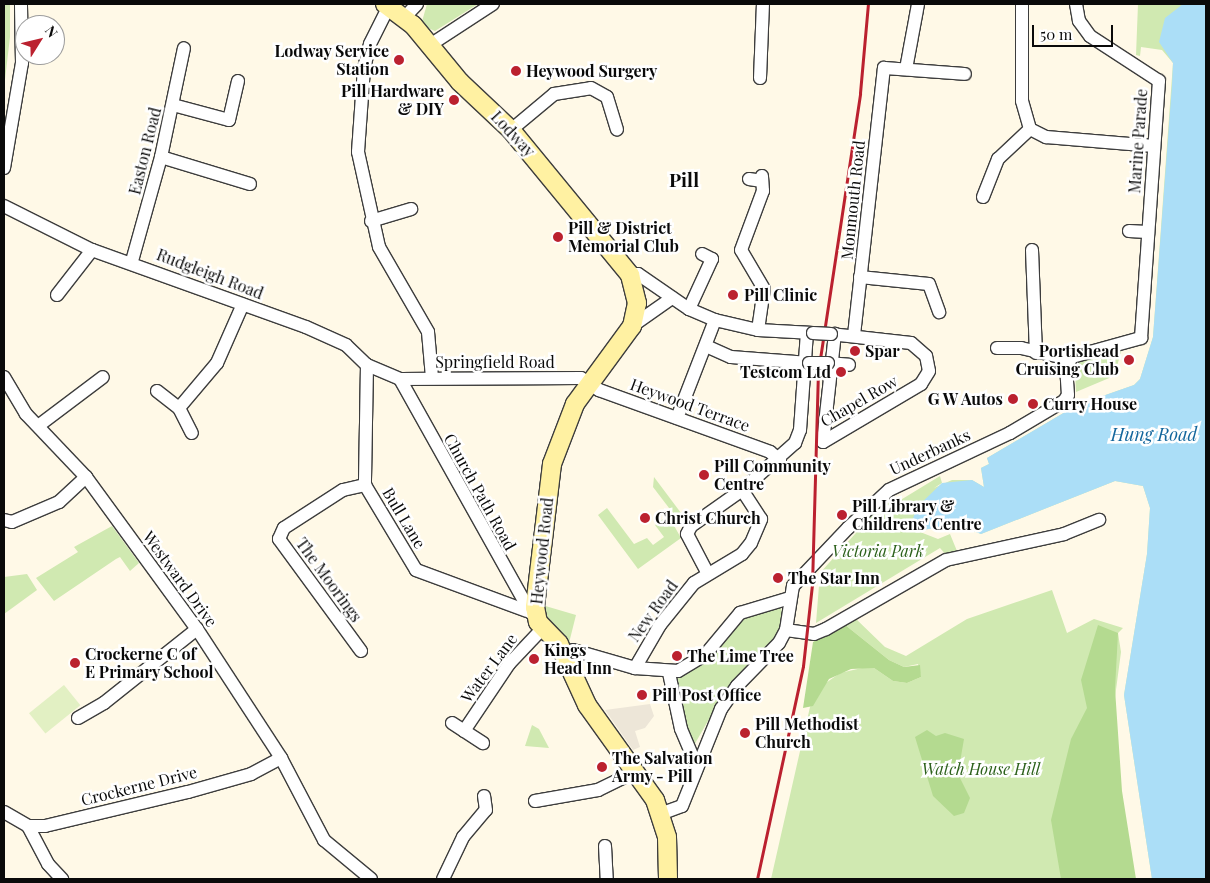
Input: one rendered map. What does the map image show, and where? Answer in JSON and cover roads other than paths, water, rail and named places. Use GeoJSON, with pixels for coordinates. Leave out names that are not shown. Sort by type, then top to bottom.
{"type":"FeatureCollection","features":[{"type":"Feature","properties":{"kind":"street"},"geometry":{"type":"LineString","coordinates":[[4,168],[22,63],[21,4]]}},
{"type":"Feature","properties":{"kind":"street"},"geometry":{"type":"LineString","coordinates":[[404,18],[417,4]]}},
{"type":"Feature","properties":{"kind":"street"},"geometry":{"type":"LineString","coordinates":[[430,45],[493,4]]}},
{"type":"Feature","properties":{"kind":"street"},"geometry":{"type":"LineString","coordinates":[[760,78],[763,4]]}},
{"type":"Feature","properties":{"kind":"street"},"geometry":{"type":"LineString","coordinates":[[918,4],[906,69],[964,74]]}},
{"type":"Feature","properties":{"kind":"street"},"geometry":{"type":"LineString","coordinates":[[1022,4],[1022,101],[1030,128],[1046,137],[1154,146]]}},
{"type":"Feature","properties":{"kind":"street","name":"Marine Parade"},"geometry":{"type":"LineString","coordinates":[[1069,359],[1132,341],[1142,334],[1158,79],[1090,36],[1079,21],[1076,4]]}},
{"type":"Feature","properties":{"kind":"street"},"geometry":{"type":"LineString","coordinates":[[387,5],[370,44],[359,98],[358,152],[371,221],[379,247],[428,332],[432,378]]}},
{"type":"Feature","properties":{"kind":"street","name":"Lodway"},"geometry":{"type":"LineString","coordinates":[[387,5],[404,18],[511,130],[630,274]]}},
{"type":"Feature","properties":{"kind":"street","name":"Easton Road"},"geometry":{"type":"LineString","coordinates":[[132,261],[161,157],[184,48]]}},
{"type":"Feature","properties":{"kind":"street","name":"Monmouth Road"},"geometry":{"type":"LineString","coordinates":[[854,335],[884,68],[906,69]]}},
{"type":"Feature","properties":{"kind":"street"},"geometry":{"type":"LineString","coordinates":[[173,105],[229,120],[238,81]]}},
{"type":"Feature","properties":{"kind":"street"},"geometry":{"type":"LineString","coordinates":[[511,130],[554,94],[591,88],[607,97],[617,129]]}},
{"type":"Feature","properties":{"kind":"street"},"geometry":{"type":"LineString","coordinates":[[989,196],[987,184],[998,159],[1030,128]]}},
{"type":"Feature","properties":{"kind":"street"},"geometry":{"type":"LineString","coordinates":[[161,157],[250,184]]}},
{"type":"Feature","properties":{"kind":"street"},"geometry":{"type":"LineString","coordinates":[[748,179],[762,179],[755,223],[741,250],[764,289],[758,330]]}},
{"type":"Feature","properties":{"kind":"street","name":"Rudgleigh Road"},"geometry":{"type":"LineString","coordinates":[[4,206],[92,250],[132,261],[346,345],[367,365],[400,379]]}},
{"type":"Feature","properties":{"kind":"street"},"geometry":{"type":"LineString","coordinates":[[371,221],[412,209]]}},
{"type":"Feature","properties":{"kind":"street"},"geometry":{"type":"LineString","coordinates":[[1129,231],[1147,232]]}},
{"type":"Feature","properties":{"kind":"street"},"geometry":{"type":"LineString","coordinates":[[1033,247],[1036,353]]}},
{"type":"Feature","properties":{"kind":"street"},"geometry":{"type":"LineString","coordinates":[[56,295],[92,250]]}},
{"type":"Feature","properties":{"kind":"street"},"geometry":{"type":"LineString","coordinates":[[689,309],[712,259],[702,254]]}},
{"type":"Feature","properties":{"kind":"street"},"geometry":{"type":"LineString","coordinates":[[630,274],[638,274],[689,309],[715,320],[758,330],[854,335]]}},
{"type":"Feature","properties":{"kind":"street","name":"Heywood Road"},"geometry":{"type":"LineString","coordinates":[[630,274],[637,303],[632,326],[589,381],[552,464],[535,618],[559,644],[587,705],[637,771],[660,814],[668,848],[668,879]]}},
{"type":"Feature","properties":{"kind":"street"},"geometry":{"type":"LineString","coordinates":[[860,278],[929,284],[939,312]]}},
{"type":"Feature","properties":{"kind":"street"},"geometry":{"type":"LineString","coordinates":[[632,326],[672,298]]}},
{"type":"Feature","properties":{"kind":"street"},"geometry":{"type":"LineString","coordinates":[[179,408],[217,363],[243,304]]}},
{"type":"Feature","properties":{"kind":"street"},"geometry":{"type":"LineString","coordinates":[[677,418],[715,320]]}},
{"type":"Feature","properties":{"kind":"street"},"geometry":{"type":"LineString","coordinates":[[708,574],[687,534],[691,526],[780,460],[800,430],[810,333]]}},
{"type":"Feature","properties":{"kind":"street","name":"Chapel Row"},"geometry":{"type":"LineString","coordinates":[[833,334],[823,442],[927,378],[928,362],[917,347],[854,335]]}},
{"type":"Feature","properties":{"kind":"street"},"geometry":{"type":"LineString","coordinates":[[706,346],[731,357],[849,365]]}},
{"type":"Feature","properties":{"kind":"street"},"geometry":{"type":"LineString","coordinates":[[997,348],[1069,359]]}},
{"type":"Feature","properties":{"kind":"street","name":"Underbanks"},"geometry":{"type":"LineString","coordinates":[[790,598],[796,584],[889,490],[1010,433],[1064,401],[1069,359]]}},
{"type":"Feature","properties":{"kind":"street","name":"Bull Lane"},"geometry":{"type":"LineString","coordinates":[[367,365],[365,485],[416,570],[535,618]]}},
{"type":"Feature","properties":{"kind":"street","name":"Westward Drive"},"geometry":{"type":"LineString","coordinates":[[4,377],[38,426],[86,477],[197,629],[281,758],[324,840],[371,879]]}},
{"type":"Feature","properties":{"kind":"street"},"geometry":{"type":"LineString","coordinates":[[38,426],[103,377]]}},
{"type":"Feature","properties":{"kind":"street","name":"Springfield Road"},"geometry":{"type":"LineString","coordinates":[[400,379],[589,381]]}},
{"type":"Feature","properties":{"kind":"street","name":"Church Path Road"},"geometry":{"type":"LineString","coordinates":[[400,379],[535,618]]}},
{"type":"Feature","properties":{"kind":"street","name":"Heywood Terrace"},"geometry":{"type":"LineString","coordinates":[[589,381],[599,390],[677,418],[780,460]]}},
{"type":"Feature","properties":{"kind":"street"},"geometry":{"type":"LineString","coordinates":[[157,391],[179,408],[192,433]]}},
{"type":"Feature","properties":{"kind":"street"},"geometry":{"type":"LineString","coordinates":[[4,520],[12,522],[58,502],[86,477]]}},
{"type":"Feature","properties":{"kind":"street","name":"The Moorings"},"geometry":{"type":"LineString","coordinates":[[361,651],[279,539],[284,528],[342,490],[365,485]]}},
{"type":"Feature","properties":{"kind":"street","name":"New Road"},"geometry":{"type":"LineString","coordinates":[[635,668],[660,625],[694,583],[742,554],[756,532],[761,519],[742,490]]}},
{"type":"Feature","properties":{"kind":"street"},"geometry":{"type":"LineString","coordinates":[[786,630],[814,634],[826,630],[946,560],[1064,534],[1099,520]]}},
{"type":"Feature","properties":{"kind":"street"},"geometry":{"type":"LineString","coordinates":[[573,650],[635,668],[669,673],[705,655],[740,613],[790,598],[786,630],[737,686],[696,764],[682,806],[660,814]]}},
{"type":"Feature","properties":{"kind":"street","name":"Water Lane"},"geometry":{"type":"LineString","coordinates":[[464,731],[509,664],[535,618]]}},
{"type":"Feature","properties":{"kind":"street"},"geometry":{"type":"LineString","coordinates":[[78,718],[104,703],[197,629]]}},
{"type":"Feature","properties":{"kind":"street"},"geometry":{"type":"LineString","coordinates":[[669,673],[681,730],[696,764]]}},
{"type":"Feature","properties":{"kind":"street"},"geometry":{"type":"LineString","coordinates":[[452,723],[483,743]]}},
{"type":"Feature","properties":{"kind":"street","name":"Crockerne Drive"},"geometry":{"type":"LineString","coordinates":[[28,826],[188,792],[251,774],[281,758]]}},
{"type":"Feature","properties":{"kind":"street"},"geometry":{"type":"LineString","coordinates":[[535,801],[598,790],[637,771]]}},
{"type":"Feature","properties":{"kind":"street"},"geometry":{"type":"LineString","coordinates":[[443,879],[463,837],[486,810],[484,796]]}},
{"type":"Feature","properties":{"kind":"street"},"geometry":{"type":"LineString","coordinates":[[4,812],[28,826],[48,864],[62,879]]}},
{"type":"Feature","properties":{"kind":"street"},"geometry":{"type":"LineString","coordinates":[[605,846],[607,879]]}},
{"type":"Feature","properties":{"kind":"water","name":"Hung Road"},"geometry":{"type":"Polygon","coordinates":[[[1183,4],[1206,4],[1206,879],[1152,879],[1124,695],[1147,554],[1150,508],[1143,486],[1115,481],[981,534],[956,524],[918,531],[911,524],[917,507],[942,483],[972,480],[984,487],[981,468],[989,464],[987,458],[1077,405],[1134,385],[1140,379],[1153,337],[1172,85],[1173,63],[1159,42],[1165,18],[1183,4]]]}},
{"type":"Feature","properties":{"kind":"railway"},"geometry":{"type":"LineString","coordinates":[[757,879],[803,666],[812,585],[818,372],[860,93],[868,4]]}},
{"type":"Feature","properties":{"kind":"place","name":"Lodway Service Station"},"geometry":{"type":"Point","coordinates":[399,60]}},
{"type":"Feature","properties":{"kind":"place","name":"Heywood Surgery"},"geometry":{"type":"Point","coordinates":[516,71]}},
{"type":"Feature","properties":{"kind":"place","name":"Pill Hardware & DIY"},"geometry":{"type":"Point","coordinates":[454,100]}},
{"type":"Feature","properties":{"kind":"place","name":"Pill & District Memorial Club"},"geometry":{"type":"Point","coordinates":[558,237]}},
{"type":"Feature","properties":{"kind":"place","name":"Pill Clinic"},"geometry":{"type":"Point","coordinates":[733,295]}},
{"type":"Feature","properties":{"kind":"place","name":"Spar"},"geometry":{"type":"Point","coordinates":[855,351]}},
{"type":"Feature","properties":{"kind":"place","name":"Portishead Cruising Club"},"geometry":{"type":"Point","coordinates":[1129,360]}},
{"type":"Feature","properties":{"kind":"place","name":"Testcom Ltd"},"geometry":{"type":"Point","coordinates":[841,372]}},
{"type":"Feature","properties":{"kind":"place","name":"G W Autos"},"geometry":{"type":"Point","coordinates":[1013,399]}},
{"type":"Feature","properties":{"kind":"place","name":"Curry House"},"geometry":{"type":"Point","coordinates":[1033,404]}},
{"type":"Feature","properties":{"kind":"place","name":"Pill Community Centre"},"geometry":{"type":"Point","coordinates":[704,475]}},
{"type":"Feature","properties":{"kind":"place","name":"Pill Library & Childrens' Centre"},"geometry":{"type":"Point","coordinates":[842,515]}},
{"type":"Feature","properties":{"kind":"place","name":"Christ Church"},"geometry":{"type":"Point","coordinates":[645,518]}},
{"type":"Feature","properties":{"kind":"place","name":"The Star Inn"},"geometry":{"type":"Point","coordinates":[778,578]}},
{"type":"Feature","properties":{"kind":"place","name":"The Lime Tree"},"geometry":{"type":"Point","coordinates":[677,656]}},
{"type":"Feature","properties":{"kind":"place","name":"Kings Head Inn"},"geometry":{"type":"Point","coordinates":[534,659]}},
{"type":"Feature","properties":{"kind":"place","name":"Crockerne C of E Primary School"},"geometry":{"type":"Point","coordinates":[75,663]}},
{"type":"Feature","properties":{"kind":"place","name":"Pill Post Office"},"geometry":{"type":"Point","coordinates":[642,695]}},
{"type":"Feature","properties":{"kind":"place","name":"Pill Methodist Church"},"geometry":{"type":"Point","coordinates":[745,733]}},
{"type":"Feature","properties":{"kind":"place","name":"The Salvation Army - Pill"},"geometry":{"type":"Point","coordinates":[602,767]}},
{"type":"Feature","properties":{"kind":"district","name":"Pill"},"geometry":{"type":"Point","coordinates":[684,180]}},
{"type":"Feature","properties":{"kind":"park label","name":"Victoria Park"},"geometry":{"type":"Point","coordinates":[878,551]}},
{"type":"Feature","properties":{"kind":"park label","name":"Watch House Hill"},"geometry":{"type":"Point","coordinates":[981,769]}}]}
